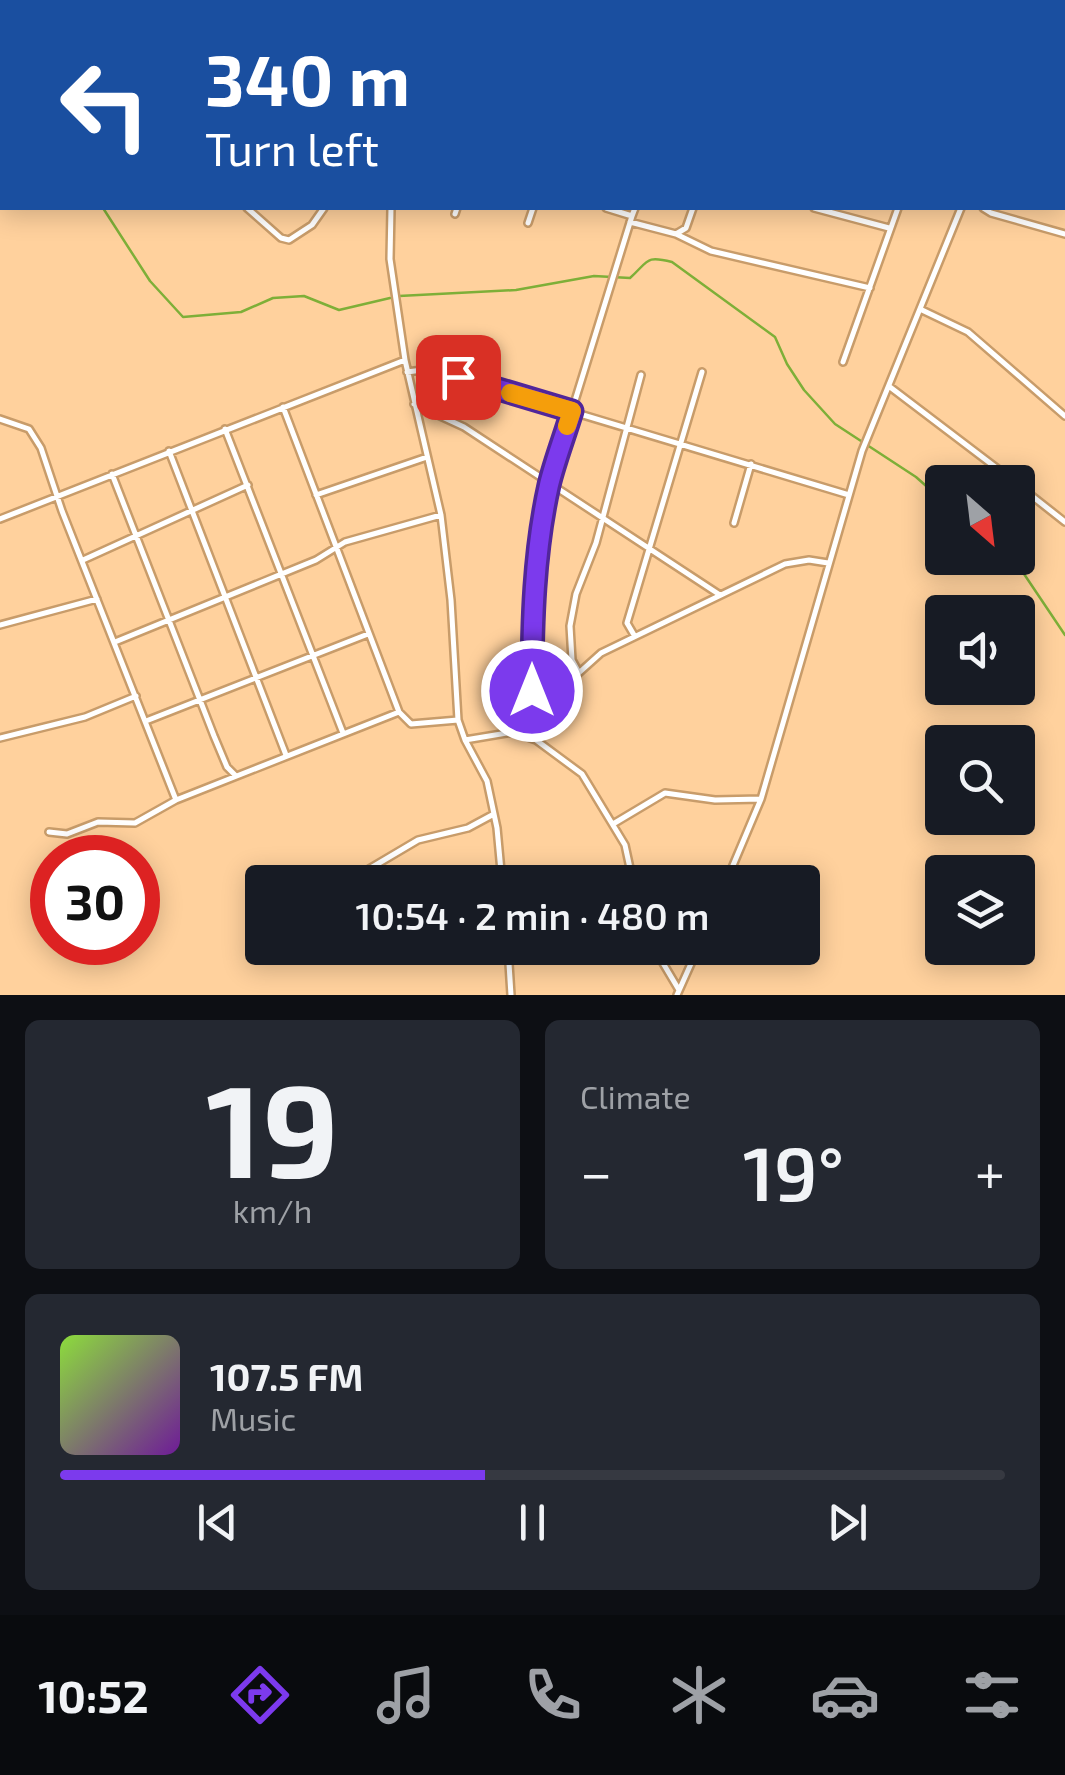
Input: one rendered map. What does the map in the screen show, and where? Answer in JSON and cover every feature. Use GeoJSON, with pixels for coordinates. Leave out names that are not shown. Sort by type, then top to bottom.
{"type":"FeatureCollection","features":[{"type":"Feature","properties":{"kind":"street"},"geometry":{"type":"LineString","coordinates":[[249,210],[281,238],[290,240],[312,225],[323,210]]}},
{"type":"Feature","properties":{"kind":"street"},"geometry":{"type":"LineString","coordinates":[[391,210],[390,259],[405,360],[440,515],[451,600],[458,720],[487,782],[500,865]]}},
{"type":"Feature","properties":{"kind":"street"},"geometry":{"type":"LineString","coordinates":[[528,223],[533,210]]}},
{"type":"Feature","properties":{"kind":"street"},"geometry":{"type":"LineString","coordinates":[[611,210],[676,234],[711,252],[870,288]]}},
{"type":"Feature","properties":{"kind":"street"},"geometry":{"type":"LineString","coordinates":[[532,713],[531,618],[550,484],[634,210]]}},
{"type":"Feature","properties":{"kind":"street"},"geometry":{"type":"LineString","coordinates":[[676,234],[686,228],[693,210]]}},
{"type":"Feature","properties":{"kind":"street"},"geometry":{"type":"LineString","coordinates":[[822,210],[889,228]]}},
{"type":"Feature","properties":{"kind":"street"},"geometry":{"type":"LineString","coordinates":[[843,362],[897,210]]}},
{"type":"Feature","properties":{"kind":"street"},"geometry":{"type":"LineString","coordinates":[[733,865],[761,798],[862,452],[961,210]]}},
{"type":"Feature","properties":{"kind":"street"},"geometry":{"type":"LineString","coordinates":[[986,210],[1065,234]]}},
{"type":"Feature","properties":{"kind":"street"},"geometry":{"type":"LineString","coordinates":[[922,310],[968,332],[1065,416]]}},
{"type":"Feature","properties":{"kind":"street"},"geometry":{"type":"LineString","coordinates":[[0,519],[405,360]]}},
{"type":"Feature","properties":{"kind":"street"},"geometry":{"type":"LineString","coordinates":[[407,372],[430,369],[849,495]]}},
{"type":"Feature","properties":{"kind":"street"},"geometry":{"type":"LineString","coordinates":[[634,636],[627,623],[702,372]]}},
{"type":"Feature","properties":{"kind":"street"},"geometry":{"type":"LineString","coordinates":[[578,671],[572,660],[570,626],[576,594],[596,543],[641,375]]}},
{"type":"Feature","properties":{"kind":"street"},"geometry":{"type":"LineString","coordinates":[[890,387],[991,465]]}},
{"type":"Feature","properties":{"kind":"street"},"geometry":{"type":"LineString","coordinates":[[414,404],[464,427],[721,596]]}},
{"type":"Feature","properties":{"kind":"street"},"geometry":{"type":"LineString","coordinates":[[283,406],[399,712],[412,724],[458,720]]}},
{"type":"Feature","properties":{"kind":"street"},"geometry":{"type":"LineString","coordinates":[[0,419],[34,434],[176,800]]}},
{"type":"Feature","properties":{"kind":"street"},"geometry":{"type":"LineString","coordinates":[[226,429],[343,733]]}},
{"type":"Feature","properties":{"kind":"street"},"geometry":{"type":"LineString","coordinates":[[168,452],[286,755]]}},
{"type":"Feature","properties":{"kind":"street"},"geometry":{"type":"LineString","coordinates":[[316,495],[427,457]]}},
{"type":"Feature","properties":{"kind":"street"},"geometry":{"type":"LineString","coordinates":[[734,523],[751,464]]}},
{"type":"Feature","properties":{"kind":"street"},"geometry":{"type":"LineString","coordinates":[[112,474],[227,767],[236,776]]}},
{"type":"Feature","properties":{"kind":"street"},"geometry":{"type":"LineString","coordinates":[[82,560],[248,485]]}},
{"type":"Feature","properties":{"kind":"street"},"geometry":{"type":"LineString","coordinates":[[1035,499],[1065,522]]}},
{"type":"Feature","properties":{"kind":"street"},"geometry":{"type":"LineString","coordinates":[[115,642],[281,576],[365,535],[440,515]]}},
{"type":"Feature","properties":{"kind":"street"},"geometry":{"type":"LineString","coordinates":[[513,732],[571,683],[578,671],[634,636],[785,564],[809,560],[828,563]]}},
{"type":"Feature","properties":{"kind":"street"},"geometry":{"type":"LineString","coordinates":[[0,625],[96,599]]}},
{"type":"Feature","properties":{"kind":"street"},"geometry":{"type":"LineString","coordinates":[[146,722],[368,634]]}},
{"type":"Feature","properties":{"kind":"street"},"geometry":{"type":"LineString","coordinates":[[0,738],[85,717],[136,696]]}},
{"type":"Feature","properties":{"kind":"street"},"geometry":{"type":"LineString","coordinates":[[50,832],[67,834],[98,822],[135,823],[176,800],[399,712]]}},
{"type":"Feature","properties":{"kind":"street"},"geometry":{"type":"LineString","coordinates":[[465,740],[513,732],[532,738],[576,768],[628,853],[628,865]]}},
{"type":"Feature","properties":{"kind":"street"},"geometry":{"type":"LineString","coordinates":[[612,824],[665,793],[715,800],[761,798]]}},
{"type":"Feature","properties":{"kind":"street"},"geometry":{"type":"LineString","coordinates":[[376,865],[418,840],[468,828],[494,814]]}},
{"type":"Feature","properties":{"kind":"street"},"geometry":{"type":"LineString","coordinates":[[509,965],[511,995]]}},
{"type":"Feature","properties":{"kind":"street"},"geometry":{"type":"LineString","coordinates":[[663,965],[678,992]]}},
{"type":"Feature","properties":{"kind":"street"},"geometry":{"type":"LineString","coordinates":[[678,992],[690,965]]}},
{"type":"Feature","properties":{"kind":"waterway"},"geometry":{"type":"LineString","coordinates":[[104,210],[150,281],[183,317],[241,312],[273,298],[304,296],[339,310],[390,298]]}},
{"type":"Feature","properties":{"kind":"waterway"},"geometry":{"type":"LineString","coordinates":[[399,296],[516,290],[594,276],[630,278],[652,260],[672,262],[775,337],[804,390],[835,424],[925,485]]}},
{"type":"Feature","properties":{"kind":"waterway"},"geometry":{"type":"LineString","coordinates":[[1025,575],[1065,635]]}},
{"type":"Feature","properties":{"kind":"slow traffic"},"geometry":{"type":"LineString","coordinates":[[510,393],[572,411],[567,426]]}},
{"type":"Feature","properties":{"kind":"route"},"geometry":{"type":"LineString","coordinates":[[458,377],[572,411],[550,484],[541,537],[531,618],[532,691]]}}]}
